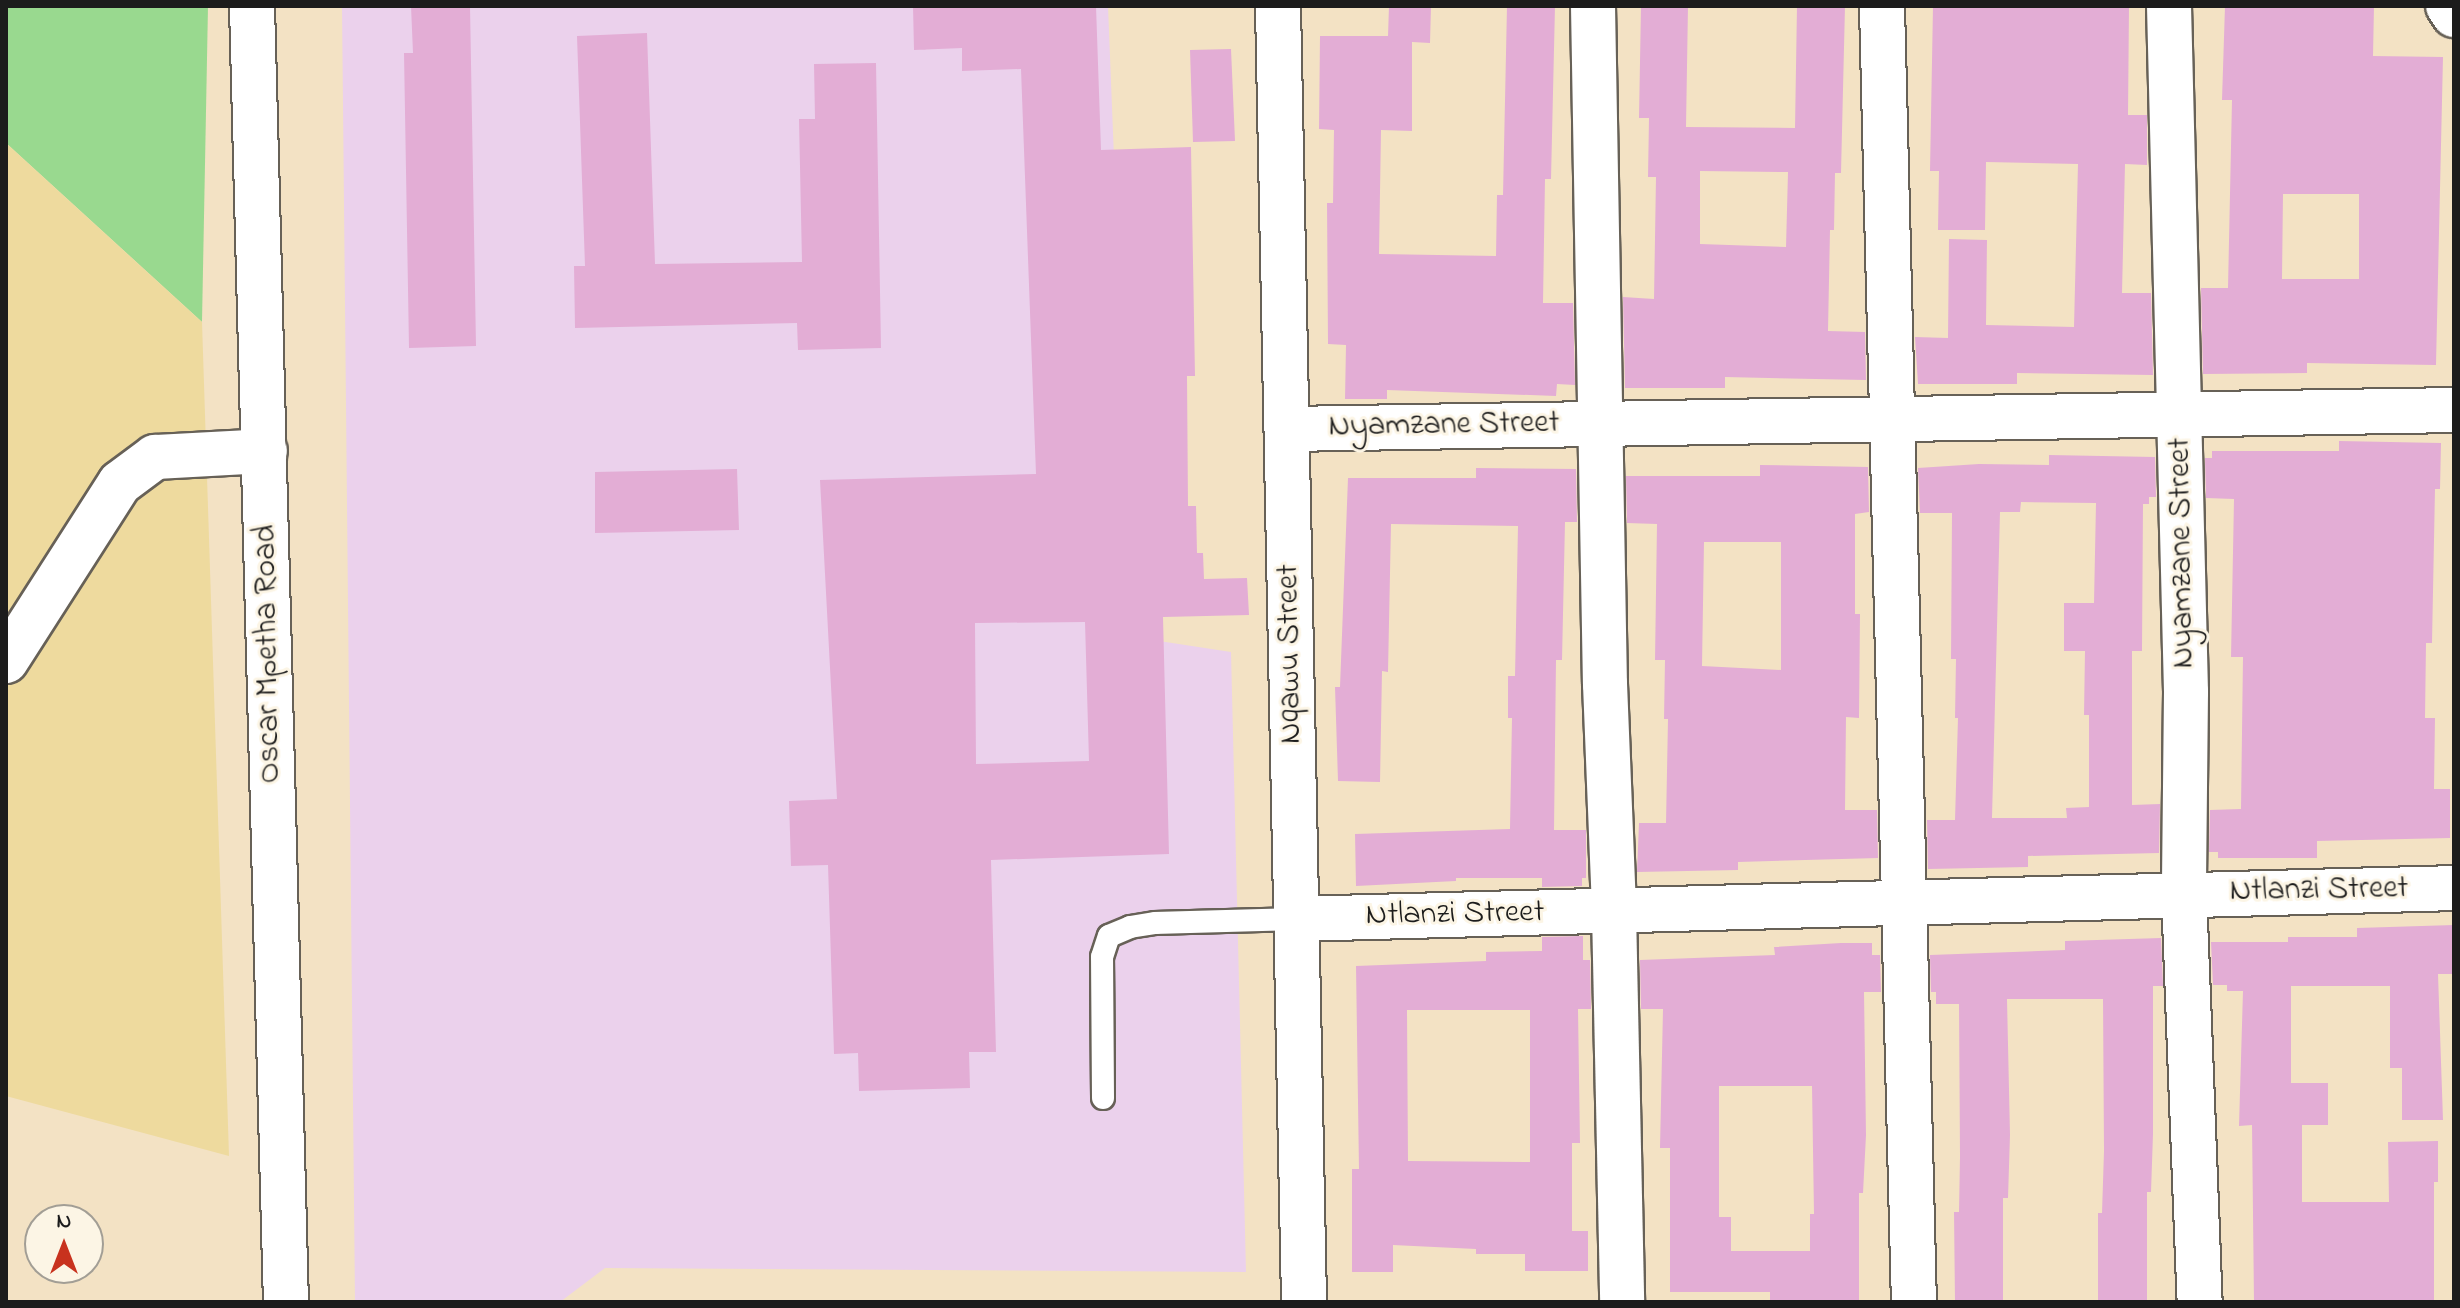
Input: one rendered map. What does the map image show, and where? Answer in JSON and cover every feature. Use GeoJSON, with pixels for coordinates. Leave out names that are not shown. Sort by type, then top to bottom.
{"type":"FeatureCollection","features":[{"type":"Feature","properties":{"kind":"street","name":"Oscar Mpetha Road"},"geometry":{"type":"LineString","coordinates":[[252,6],[286,1302]]}},
{"type":"Feature","properties":{"kind":"street","name":"Nqawu Street"},"geometry":{"type":"LineString","coordinates":[[1278,6],[1304,1302]]}},
{"type":"Feature","properties":{"kind":"street","name":"Nyamzane Street"},"geometry":{"type":"LineString","coordinates":[[1593,6],[1599,196],[1605,684],[1614,911]]}},
{"type":"Feature","properties":{"kind":"street"},"geometry":{"type":"LineString","coordinates":[[1882,6],[1906,903],[1908,1161],[1914,1302]]}},
{"type":"Feature","properties":{"kind":"street","name":"Nyamzane Street"},"geometry":{"type":"LineString","coordinates":[[2169,6],[2186,692]]}},
{"type":"Feature","properties":{"kind":"street"},"geometry":{"type":"LineString","coordinates":[[2448,6],[2454,15]]}},
{"type":"Feature","properties":{"kind":"street","name":"Nyamzane Street"},"geometry":{"type":"LineString","coordinates":[[1287,429],[2454,410]]}},
{"type":"Feature","properties":{"kind":"street"},"geometry":{"type":"LineString","coordinates":[[6,661],[120,483],[155,457],[265,451]]}},
{"type":"Feature","properties":{"kind":"street","name":"Ntlanzi Street"},"geometry":{"type":"LineString","coordinates":[[2186,692],[2184,894],[2200,1302]]}},
{"type":"Feature","properties":{"kind":"street","name":"Ntlanzi Street"},"geometry":{"type":"LineString","coordinates":[[1296,919],[2454,888]]}},
{"type":"Feature","properties":{"kind":"street"},"geometry":{"type":"LineString","coordinates":[[1614,911],[1622,1302]]}},
{"type":"Feature","properties":{"kind":"lane"},"geometry":{"type":"LineString","coordinates":[[1103,1098],[1102,957],[1109,936],[1130,927],[1156,923],[1296,919]]}},
{"type":"Feature","properties":{"kind":"shaded area"},"geometry":{"type":"Polygon","coordinates":[[[342,6],[1108,6],[1133,637],[1231,652],[1246,1272],[605,1268],[560,1302],[355,1302],[342,6]]]}},
{"type":"Feature","properties":{"kind":"green space"},"geometry":{"type":"Polygon","coordinates":[[[6,6],[208,6],[202,322],[6,143],[6,6]]]}},
{"type":"Feature","properties":{"kind":"sand"},"geometry":{"type":"Polygon","coordinates":[[[6,143],[202,322],[229,1156],[6,1096],[6,143]]]}},
{"type":"Feature","properties":{"kind":"building"},"geometry":{"type":"Polygon","coordinates":[[[411,6],[470,6],[476,346],[409,348],[404,53],[413,53],[411,6]]]}},
{"type":"Feature","properties":{"kind":"building"},"geometry":{"type":"Polygon","coordinates":[[[913,6],[1096,6],[1101,150],[1191,147],[1195,376],[1187,376],[1188,506],[1196,506],[1197,553],[1203,553],[1204,579],[1247,578],[1249,615],[1163,617],[1169,854],[991,860],[996,1052],[969,1052],[970,1088],[859,1091],[858,1053],[834,1054],[828,865],[791,866],[789,801],[837,799],[820,480],[1036,474],[1021,69],[962,71],[962,48],[914,50],[913,6]],[[1085,622],[975,623],[976,764],[1089,761],[1085,622]]]}},
{"type":"Feature","properties":{"kind":"building"},"geometry":{"type":"Polygon","coordinates":[[[1389,6],[1431,6],[1430,43],[1412,42],[1412,131],[1381,130],[1379,254],[1496,256],[1497,195],[1503,195],[1507,6],[1555,6],[1551,179],[1545,179],[1543,303],[1573,303],[1575,385],[1557,384],[1556,396],[1387,390],[1387,399],[1345,399],[1346,345],[1328,344],[1327,203],[1333,203],[1334,130],[1319,129],[1320,36],[1388,36],[1389,6]]]}},
{"type":"Feature","properties":{"kind":"building"},"geometry":{"type":"Polygon","coordinates":[[[1641,6],[1688,6],[1686,127],[1795,128],[1797,6],[1845,6],[1841,173],[1835,173],[1834,230],[1830,230],[1828,331],[1865,332],[1866,380],[1725,377],[1725,388],[1625,388],[1623,297],[1654,299],[1656,177],[1648,177],[1649,118],[1639,118],[1641,6]],[[1700,171],[1700,244],[1786,247],[1788,172],[1700,171]]]}},
{"type":"Feature","properties":{"kind":"building"},"geometry":{"type":"Polygon","coordinates":[[[1933,6],[2129,6],[2128,115],[2147,115],[2147,165],[2125,164],[2122,293],[2151,293],[2153,375],[2017,373],[2017,384],[1918,384],[1915,337],[1948,338],[1949,239],[1987,240],[1986,325],[2074,327],[2078,164],[1986,162],[1985,230],[1938,230],[1939,171],[1930,171],[1933,6]]]}},
{"type":"Feature","properties":{"kind":"building"},"geometry":{"type":"Polygon","coordinates":[[[2225,6],[2374,6],[2373,56],[2443,57],[2436,365],[2307,363],[2307,373],[2203,374],[2201,288],[2228,288],[2232,100],[2222,100],[2225,6]],[[2283,194],[2282,279],[2359,279],[2359,194],[2283,194]]]}},
{"type":"Feature","properties":{"kind":"building"},"geometry":{"type":"Polygon","coordinates":[[[647,33],[655,264],[802,262],[799,119],[815,119],[814,64],[876,63],[881,348],[798,350],[797,323],[575,328],[574,266],[585,266],[577,36],[647,33]]]}},
{"type":"Feature","properties":{"kind":"building"},"geometry":{"type":"Polygon","coordinates":[[[1231,49],[1235,141],[1193,142],[1190,50],[1231,49]]]}},
{"type":"Feature","properties":{"kind":"building"},"geometry":{"type":"Polygon","coordinates":[[[2339,441],[2441,443],[2440,489],[2435,489],[2432,643],[2426,643],[2425,718],[2435,718],[2434,789],[2450,789],[2450,838],[2317,841],[2317,858],[2218,858],[2218,852],[2209,852],[2210,810],[2241,809],[2243,657],[2231,657],[2234,499],[2206,498],[2205,458],[2212,458],[2212,451],[2339,451],[2339,441]]]}},
{"type":"Feature","properties":{"kind":"building"},"geometry":{"type":"Polygon","coordinates":[[[2049,455],[2155,457],[2156,497],[2149,497],[2149,504],[2143,504],[2142,651],[2132,651],[2132,805],[2160,804],[2159,853],[2028,856],[2028,867],[1928,869],[1927,820],[1955,820],[1958,718],[1955,718],[1956,659],[1951,659],[1952,513],[1920,513],[1918,468],[1979,464],[2049,465],[2049,455]],[[2021,502],[2020,512],[2000,512],[1992,818],[2067,818],[2066,808],[2089,807],[2089,715],[2084,715],[2085,651],[2064,651],[2064,603],[2094,603],[2096,503],[2021,502]]]}},
{"type":"Feature","properties":{"kind":"building"},"geometry":{"type":"Polygon","coordinates":[[[1760,465],[1868,467],[1869,512],[1855,514],[1855,614],[1860,614],[1859,718],[1846,717],[1845,810],[1877,810],[1878,858],[1738,862],[1738,870],[1637,872],[1639,823],[1666,823],[1668,719],[1664,719],[1665,660],[1655,660],[1657,524],[1627,523],[1626,476],[1760,476],[1760,465]],[[1704,542],[1702,666],[1781,670],[1781,542],[1704,542]]]}},
{"type":"Feature","properties":{"kind":"building"},"geometry":{"type":"Polygon","coordinates":[[[1476,468],[1576,469],[1577,522],[1565,522],[1562,660],[1556,660],[1554,830],[1586,830],[1586,878],[1582,878],[1582,886],[1542,887],[1542,878],[1456,878],[1456,881],[1356,886],[1355,834],[1510,829],[1512,718],[1508,718],[1508,676],[1515,676],[1518,526],[1391,524],[1388,672],[1382,671],[1380,782],[1338,781],[1335,687],[1340,687],[1348,478],[1476,478],[1476,468]]]}},
{"type":"Feature","properties":{"kind":"building"},"geometry":{"type":"Polygon","coordinates":[[[737,469],[739,530],[595,533],[595,472],[737,469]]]}},
{"type":"Feature","properties":{"kind":"building"},"geometry":{"type":"Polygon","coordinates":[[[2454,925],[2454,974],[2438,974],[2443,1120],[2402,1120],[2402,1068],[2390,1068],[2390,986],[2291,986],[2291,1083],[2328,1083],[2328,1125],[2302,1125],[2302,1202],[2389,1202],[2388,1142],[2438,1141],[2438,1182],[2434,1182],[2434,1302],[2254,1302],[2252,1125],[2239,1126],[2243,991],[2227,991],[2227,985],[2213,985],[2211,942],[2288,942],[2288,937],[2357,937],[2357,928],[2454,925]]]}},
{"type":"Feature","properties":{"kind":"building"},"geometry":{"type":"Polygon","coordinates":[[[1583,936],[1583,960],[1590,960],[1591,1009],[1578,1009],[1580,1143],[1572,1143],[1572,1231],[1588,1231],[1588,1271],[1525,1271],[1525,1254],[1476,1254],[1476,1249],[1393,1245],[1393,1272],[1352,1272],[1352,1169],[1359,1169],[1356,966],[1486,961],[1486,952],[1542,951],[1542,937],[1583,936]],[[1407,1010],[1408,1161],[1530,1162],[1530,1010],[1407,1010]]]}},
{"type":"Feature","properties":{"kind":"building"},"geometry":{"type":"Polygon","coordinates":[[[2161,938],[2163,986],[2153,986],[2153,1134],[2151,1192],[2147,1192],[2147,1302],[2098,1302],[2098,1213],[2102,1213],[2104,1151],[2103,999],[2007,999],[2010,1135],[2008,1198],[2003,1198],[2003,1302],[1955,1302],[1954,1212],[1959,1212],[1960,1157],[1959,1004],[1936,1004],[1936,992],[1931,992],[1930,955],[2065,950],[2065,941],[2161,938]]]}},
{"type":"Feature","properties":{"kind":"building"},"geometry":{"type":"Polygon","coordinates":[[[1872,943],[1872,955],[1880,955],[1881,992],[1864,992],[1866,1135],[1863,1193],[1859,1193],[1859,1302],[1770,1302],[1770,1292],[1670,1292],[1670,1148],[1660,1148],[1663,1009],[1641,1009],[1640,960],[1775,955],[1774,947],[1872,943]],[[1719,1086],[1719,1217],[1731,1217],[1731,1251],[1810,1251],[1810,1214],[1814,1214],[1812,1086],[1719,1086]]]}}]}
